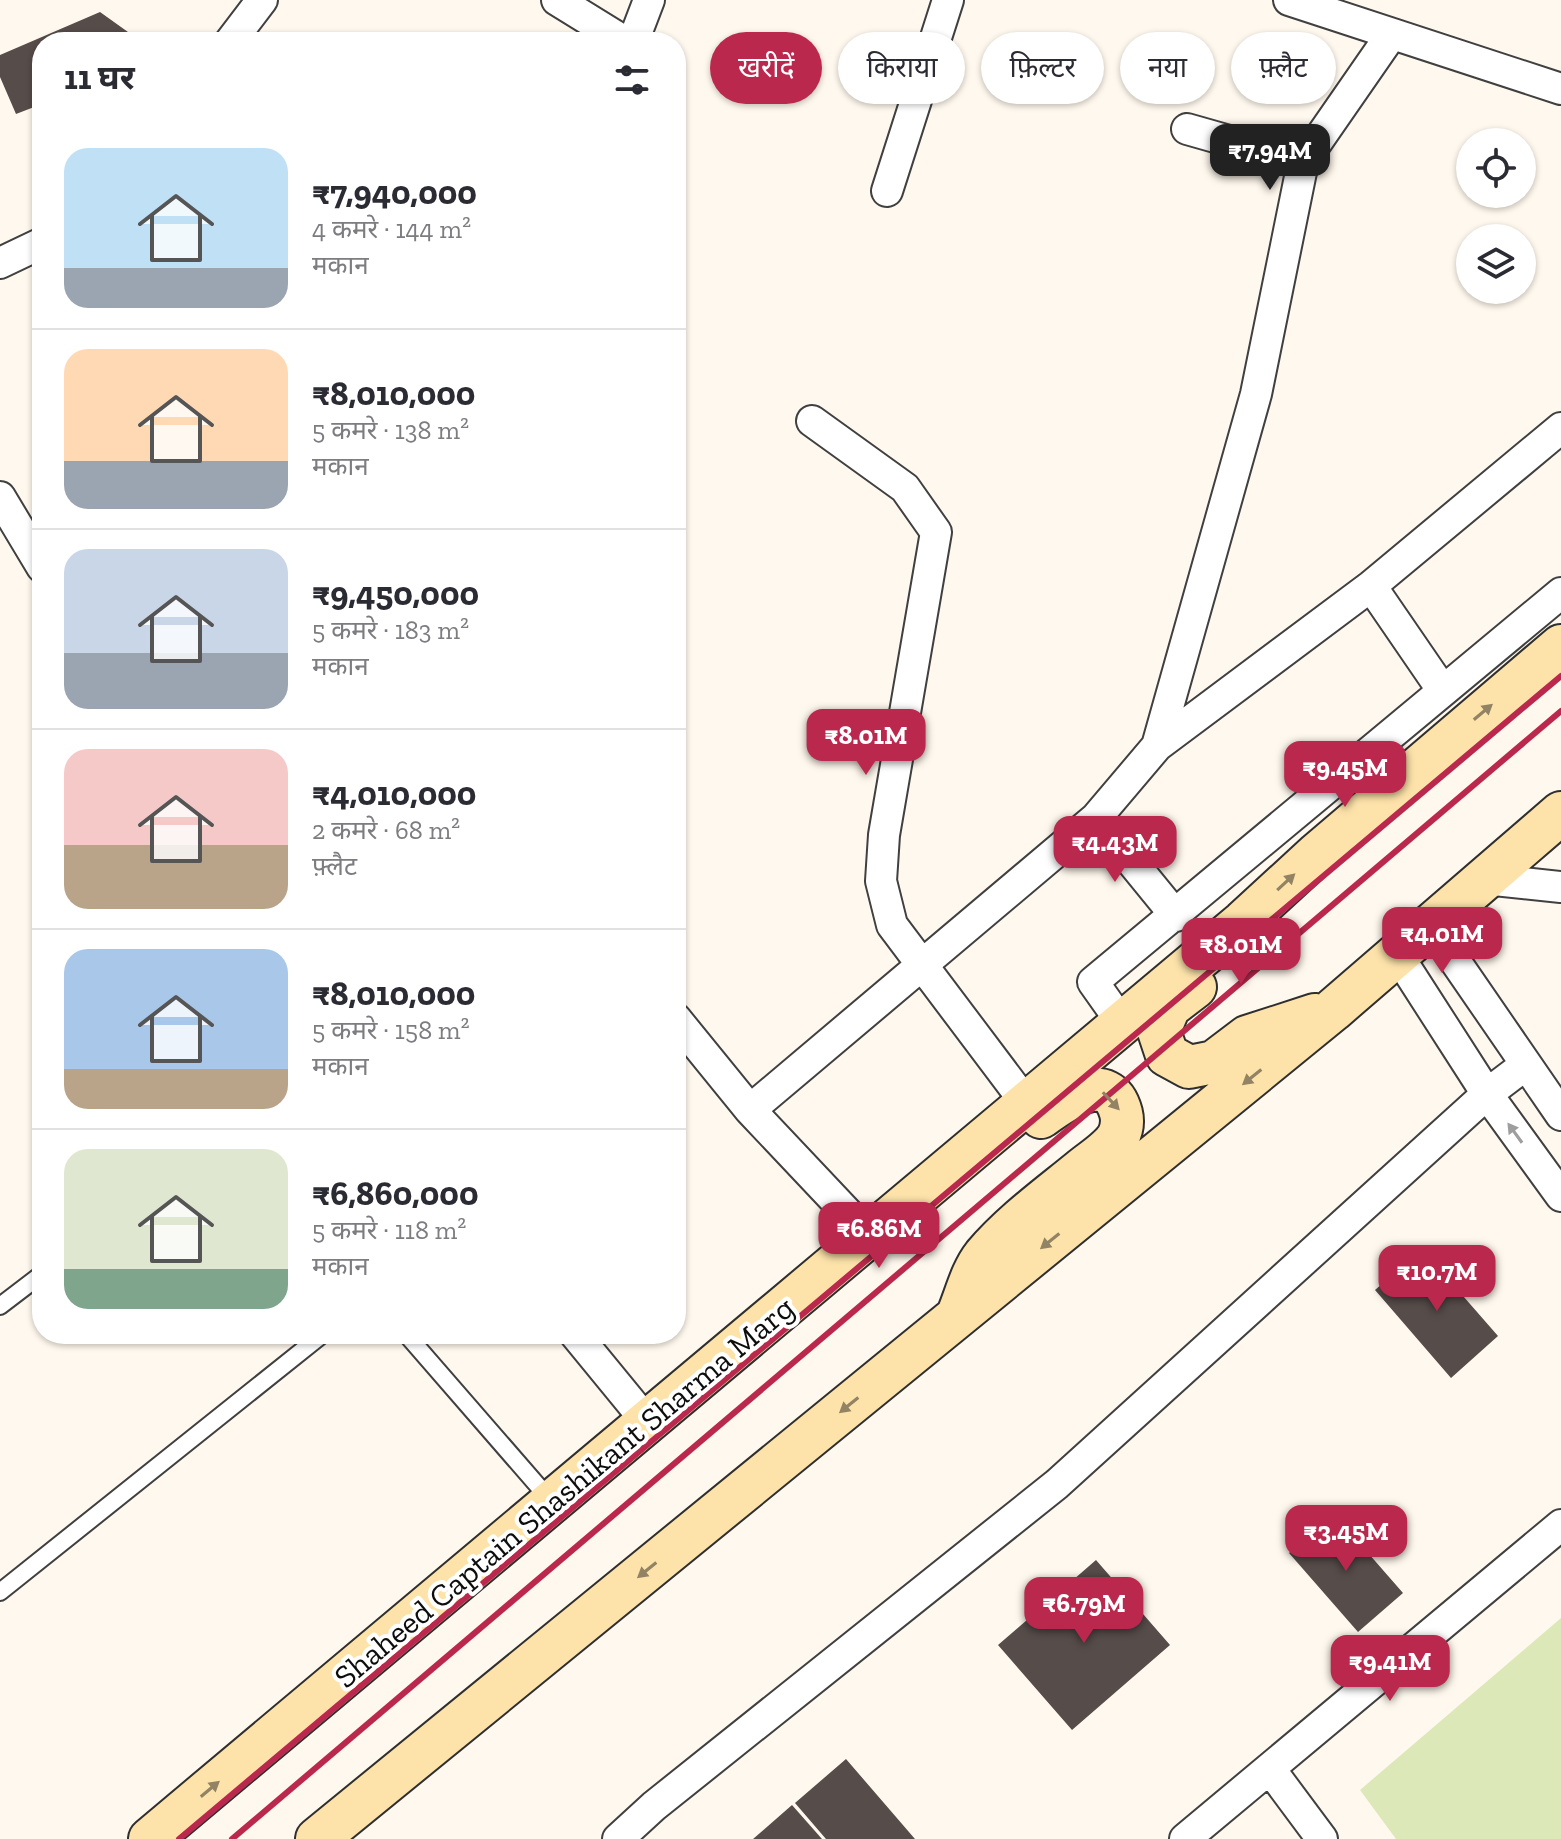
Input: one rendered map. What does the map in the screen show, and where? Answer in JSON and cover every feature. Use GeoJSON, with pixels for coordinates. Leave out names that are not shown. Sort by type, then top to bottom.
{"type":"FeatureCollection","features":[{"type":"Feature","properties":{"kind":"main road","name":"Shaheed Captain Shashikant Sharma Marg"},"geometry":{"type":"LineString","coordinates":[[150,1839],[1243,922],[1317,854],[1561,646]]}},
{"type":"Feature","properties":{"kind":"main road"},"geometry":{"type":"LineString","coordinates":[[317,1839],[1333,1010],[1561,813]]}},
{"type":"Feature","properties":{"kind":"main road"},"geometry":{"type":"LineString","coordinates":[[1243,922],[1206,977],[1169,1007],[1162,1018],[1160,1043],[1167,1055],[1177,1063],[1202,1067],[1247,1037],[1333,1010]]}},
{"type":"Feature","properties":{"kind":"main road"},"geometry":{"type":"LineString","coordinates":[[880,1226],[967,1172],[1074,1094],[1087,1089],[1101,1090],[1113,1098],[1123,1123],[1109,1147],[1007,1230],[981,1259],[957,1317]]}},
{"type":"Feature","properties":{"kind":"street"},"geometry":{"type":"LineString","coordinates":[[238,32],[262,0]]}},
{"type":"Feature","properties":{"kind":"street"},"geometry":{"type":"LineString","coordinates":[[557,0],[609,32]]}},
{"type":"Feature","properties":{"kind":"street"},"geometry":{"type":"LineString","coordinates":[[637,32],[649,0]]}},
{"type":"Feature","properties":{"kind":"street"},"geometry":{"type":"LineString","coordinates":[[887,191],[948,0]]}},
{"type":"Feature","properties":{"kind":"street"},"geometry":{"type":"LineString","coordinates":[[1289,0],[1561,89]]}},
{"type":"Feature","properties":{"kind":"street"},"geometry":{"type":"LineString","coordinates":[[1157,746],[1256,394],[1303,162],[1391,35]]}},
{"type":"Feature","properties":{"kind":"street"},"geometry":{"type":"LineString","coordinates":[[1187,129],[1303,162]]}},
{"type":"Feature","properties":{"kind":"street"},"geometry":{"type":"LineString","coordinates":[[0,263],[32,248]]}},
{"type":"Feature","properties":{"kind":"street"},"geometry":{"type":"LineString","coordinates":[[812,421],[905,488],[936,532],[884,835],[881,881],[892,925],[1026,1103]]}},
{"type":"Feature","properties":{"kind":"street"},"geometry":{"type":"LineString","coordinates":[[750,1110],[1096,818],[1157,746],[1371,586],[1561,428]]}},
{"type":"Feature","properties":{"kind":"street"},"geometry":{"type":"LineString","coordinates":[[0,497],[32,550]]}},
{"type":"Feature","properties":{"kind":"street"},"geometry":{"type":"LineString","coordinates":[[1371,586],[1443,691]]}},
{"type":"Feature","properties":{"kind":"street"},"geometry":{"type":"LineString","coordinates":[[1122,1023],[1093,982],[1561,593]]}},
{"type":"Feature","properties":{"kind":"street"},"geometry":{"type":"LineString","coordinates":[[1096,818],[1176,916]]}},
{"type":"Feature","properties":{"kind":"street"},"geometry":{"type":"LineString","coordinates":[[1485,879],[1561,887]]}},
{"type":"Feature","properties":{"kind":"street"},"geometry":{"type":"LineString","coordinates":[[1431,926],[1524,1066],[1561,1115]]}},
{"type":"Feature","properties":{"kind":"street"},"geometry":{"type":"LineString","coordinates":[[1397,954],[1487,1094],[1561,1196]]}},
{"type":"Feature","properties":{"kind":"street"},"geometry":{"type":"LineString","coordinates":[[686,1031],[750,1110],[880,1226]]}},
{"type":"Feature","properties":{"kind":"street"},"geometry":{"type":"LineString","coordinates":[[618,1839],[654,1806],[1057,1484],[1487,1094],[1524,1066]]}},
{"type":"Feature","properties":{"kind":"street"},"geometry":{"type":"LineString","coordinates":[[583,1344],[648,1423]]}},
{"type":"Feature","properties":{"kind":"street"},"geometry":{"type":"LineString","coordinates":[[1185,1839],[1561,1525]]}},
{"type":"Feature","properties":{"kind":"street"},"geometry":{"type":"LineString","coordinates":[[1270,1769],[1322,1839]]}},
{"type":"Feature","properties":{"kind":"lane"},"geometry":{"type":"LineString","coordinates":[[0,1306],[32,1282]]}},
{"type":"Feature","properties":{"kind":"lane"},"geometry":{"type":"LineString","coordinates":[[0,1592],[310,1344]]}},
{"type":"Feature","properties":{"kind":"lane"},"geometry":{"type":"LineString","coordinates":[[415,1344],[552,1502]]}},
{"type":"Feature","properties":{"kind":"green space"},"geometry":{"type":"Polygon","coordinates":[[[1561,1618],[1561,1839],[1396,1839],[1360,1790],[1561,1618]]]}},
{"type":"Feature","properties":{"kind":"building"},"geometry":{"type":"Polygon","coordinates":[[[100,12],[128,32],[53,32],[100,12]]]}},
{"type":"Feature","properties":{"kind":"building"},"geometry":{"type":"Polygon","coordinates":[[[32,41],[32,108],[16,114],[0,77],[0,55],[32,41]]]}},
{"type":"Feature","properties":{"kind":"building"},"geometry":{"type":"Polygon","coordinates":[[[1422,1249],[1498,1336],[1451,1378],[1375,1290],[1422,1249]]]}},
{"type":"Feature","properties":{"kind":"building"},"geometry":{"type":"Polygon","coordinates":[[[1334,1514],[1403,1593],[1358,1632],[1289,1553],[1334,1514]]]}},
{"type":"Feature","properties":{"kind":"building"},"geometry":{"type":"Polygon","coordinates":[[[1096,1560],[1170,1645],[1072,1730],[998,1645],[1096,1560]]]}},
{"type":"Feature","properties":{"kind":"building"},"geometry":{"type":"Polygon","coordinates":[[[846,1759],[915,1839],[826,1839],[795,1803],[846,1759]]]}},
{"type":"Feature","properties":{"kind":"building"},"geometry":{"type":"Polygon","coordinates":[[[792,1805],[822,1839],[753,1839],[792,1805]]]}},
{"type":"Feature","properties":{"kind":"railway"},"geometry":{"type":"LineString","coordinates":[[179,1839],[1561,676]]}},
{"type":"Feature","properties":{"kind":"railway"},"geometry":{"type":"LineString","coordinates":[[232,1839],[1561,711]]}}]}
